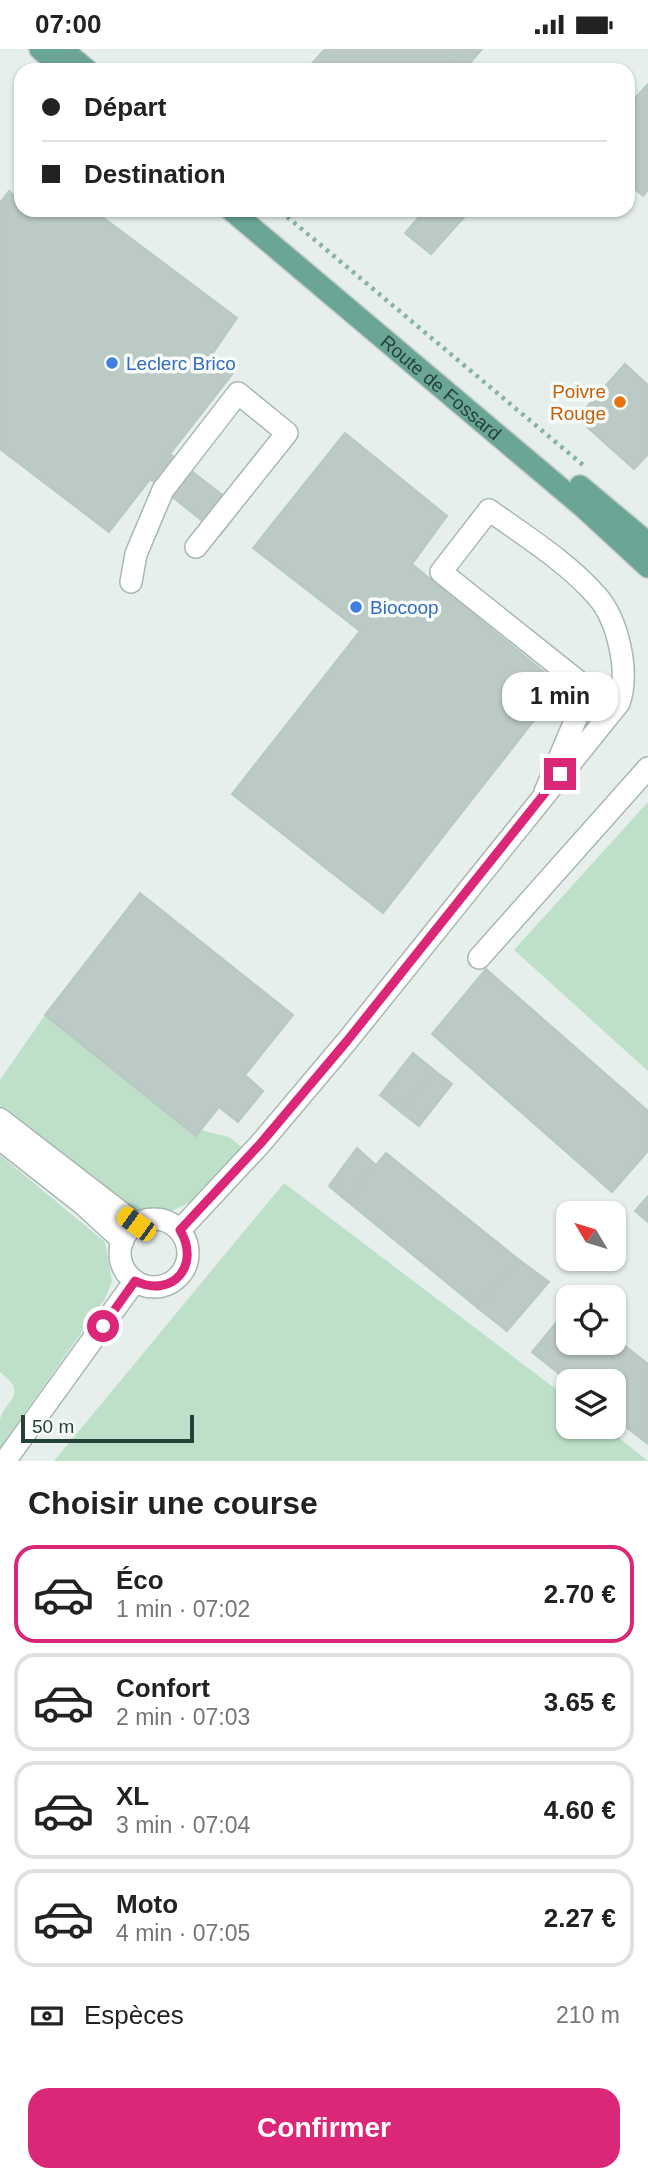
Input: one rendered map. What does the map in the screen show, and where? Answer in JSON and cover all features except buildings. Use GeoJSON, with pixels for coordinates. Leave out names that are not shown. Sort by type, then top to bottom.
{"type":"FeatureCollection","features":[{"type":"Feature","properties":{"kind":"main road"},"geometry":{"type":"LineString","coordinates":[[40,49],[57,63]]}},
{"type":"Feature","properties":{"kind":"main road"},"geometry":{"type":"LineString","coordinates":[[62,49],[79,63]]}},
{"type":"Feature","properties":{"kind":"main road","name":"Route de Fossard"},"geometry":{"type":"LineString","coordinates":[[239,217],[583,507],[648,567]]}},
{"type":"Feature","properties":{"kind":"main road","name":"Route de Fossard"},"geometry":{"type":"LineString","coordinates":[[260,217],[648,543]]}},
{"type":"Feature","properties":{"kind":"street"},"geometry":{"type":"LineString","coordinates":[[131,582],[136,554],[163,490],[237,393],[287,433],[196,547]]}},
{"type":"Feature","properties":{"kind":"street"},"geometry":{"type":"LineString","coordinates":[[180,1230],[261,1143],[338,1051],[619,703],[624,689],[624,661],[614,628],[597,596],[561,563],[489,510],[441,572],[579,682],[583,702],[545,792]]}},
{"type":"Feature","properties":{"kind":"street"},"geometry":{"type":"LineString","coordinates":[[480,958],[648,768]]}},
{"type":"Feature","properties":{"kind":"street"},"geometry":{"type":"LineString","coordinates":[[0,1119],[136,1224]]}},
{"type":"Feature","properties":{"kind":"street"},"geometry":{"type":"LineString","coordinates":[[0,1139],[84,1205],[122,1241]]}},
{"type":"Feature","properties":{"kind":"street"},"geometry":{"type":"LineString","coordinates":[[145,1220],[164,1220],[180,1230],[188,1250],[187,1261],[183,1271],[167,1285],[145,1286],[127,1273],[121,1263],[122,1241],[136,1224],[145,1220]]}},
{"type":"Feature","properties":{"kind":"street"},"geometry":{"type":"LineString","coordinates":[[5,1461],[135,1281]]}},
{"type":"Feature","properties":{"kind":"path"},"geometry":{"type":"LineString","coordinates":[[290,217],[584,466]]}},
{"type":"Feature","properties":{"kind":"green space"},"geometry":{"type":"Polygon","coordinates":[[[648,802],[648,1071],[514,950],[648,802]]]}},
{"type":"Feature","properties":{"kind":"green space"},"geometry":{"type":"Polygon","coordinates":[[[45,1015],[196,1135],[201,1130],[229,1137],[244,1149],[195,1200],[169,1212],[116,1204],[0,1110],[0,1080],[45,1015]]]}},
{"type":"Feature","properties":{"kind":"green space"},"geometry":{"type":"Polygon","coordinates":[[[0,1155],[105,1242],[112,1281],[105,1299],[0,1448],[0,1420],[15,1392],[9,1380],[0,1372],[0,1155]]]}},
{"type":"Feature","properties":{"kind":"green space"},"geometry":{"type":"Polygon","coordinates":[[[284,1183],[556,1389],[556,1439],[620,1439],[648,1461],[54,1461],[284,1183]]]}},
{"type":"Feature","properties":{"kind":"place","name":"Leclerc Brico"},"geometry":{"type":"Point","coordinates":[112,363]}},
{"type":"Feature","properties":{"kind":"place","name":"Poivre Rouge"},"geometry":{"type":"Point","coordinates":[620,402]}},
{"type":"Feature","properties":{"kind":"place","name":"Biocoop"},"geometry":{"type":"Point","coordinates":[356,607]}},
{"type":"Feature","properties":{"kind":"route"},"geometry":{"type":"LineString","coordinates":[[103,1326],[135,1281],[145,1286],[167,1285],[183,1271],[188,1250],[180,1230],[261,1143],[347,1041],[560,774]]}}]}
